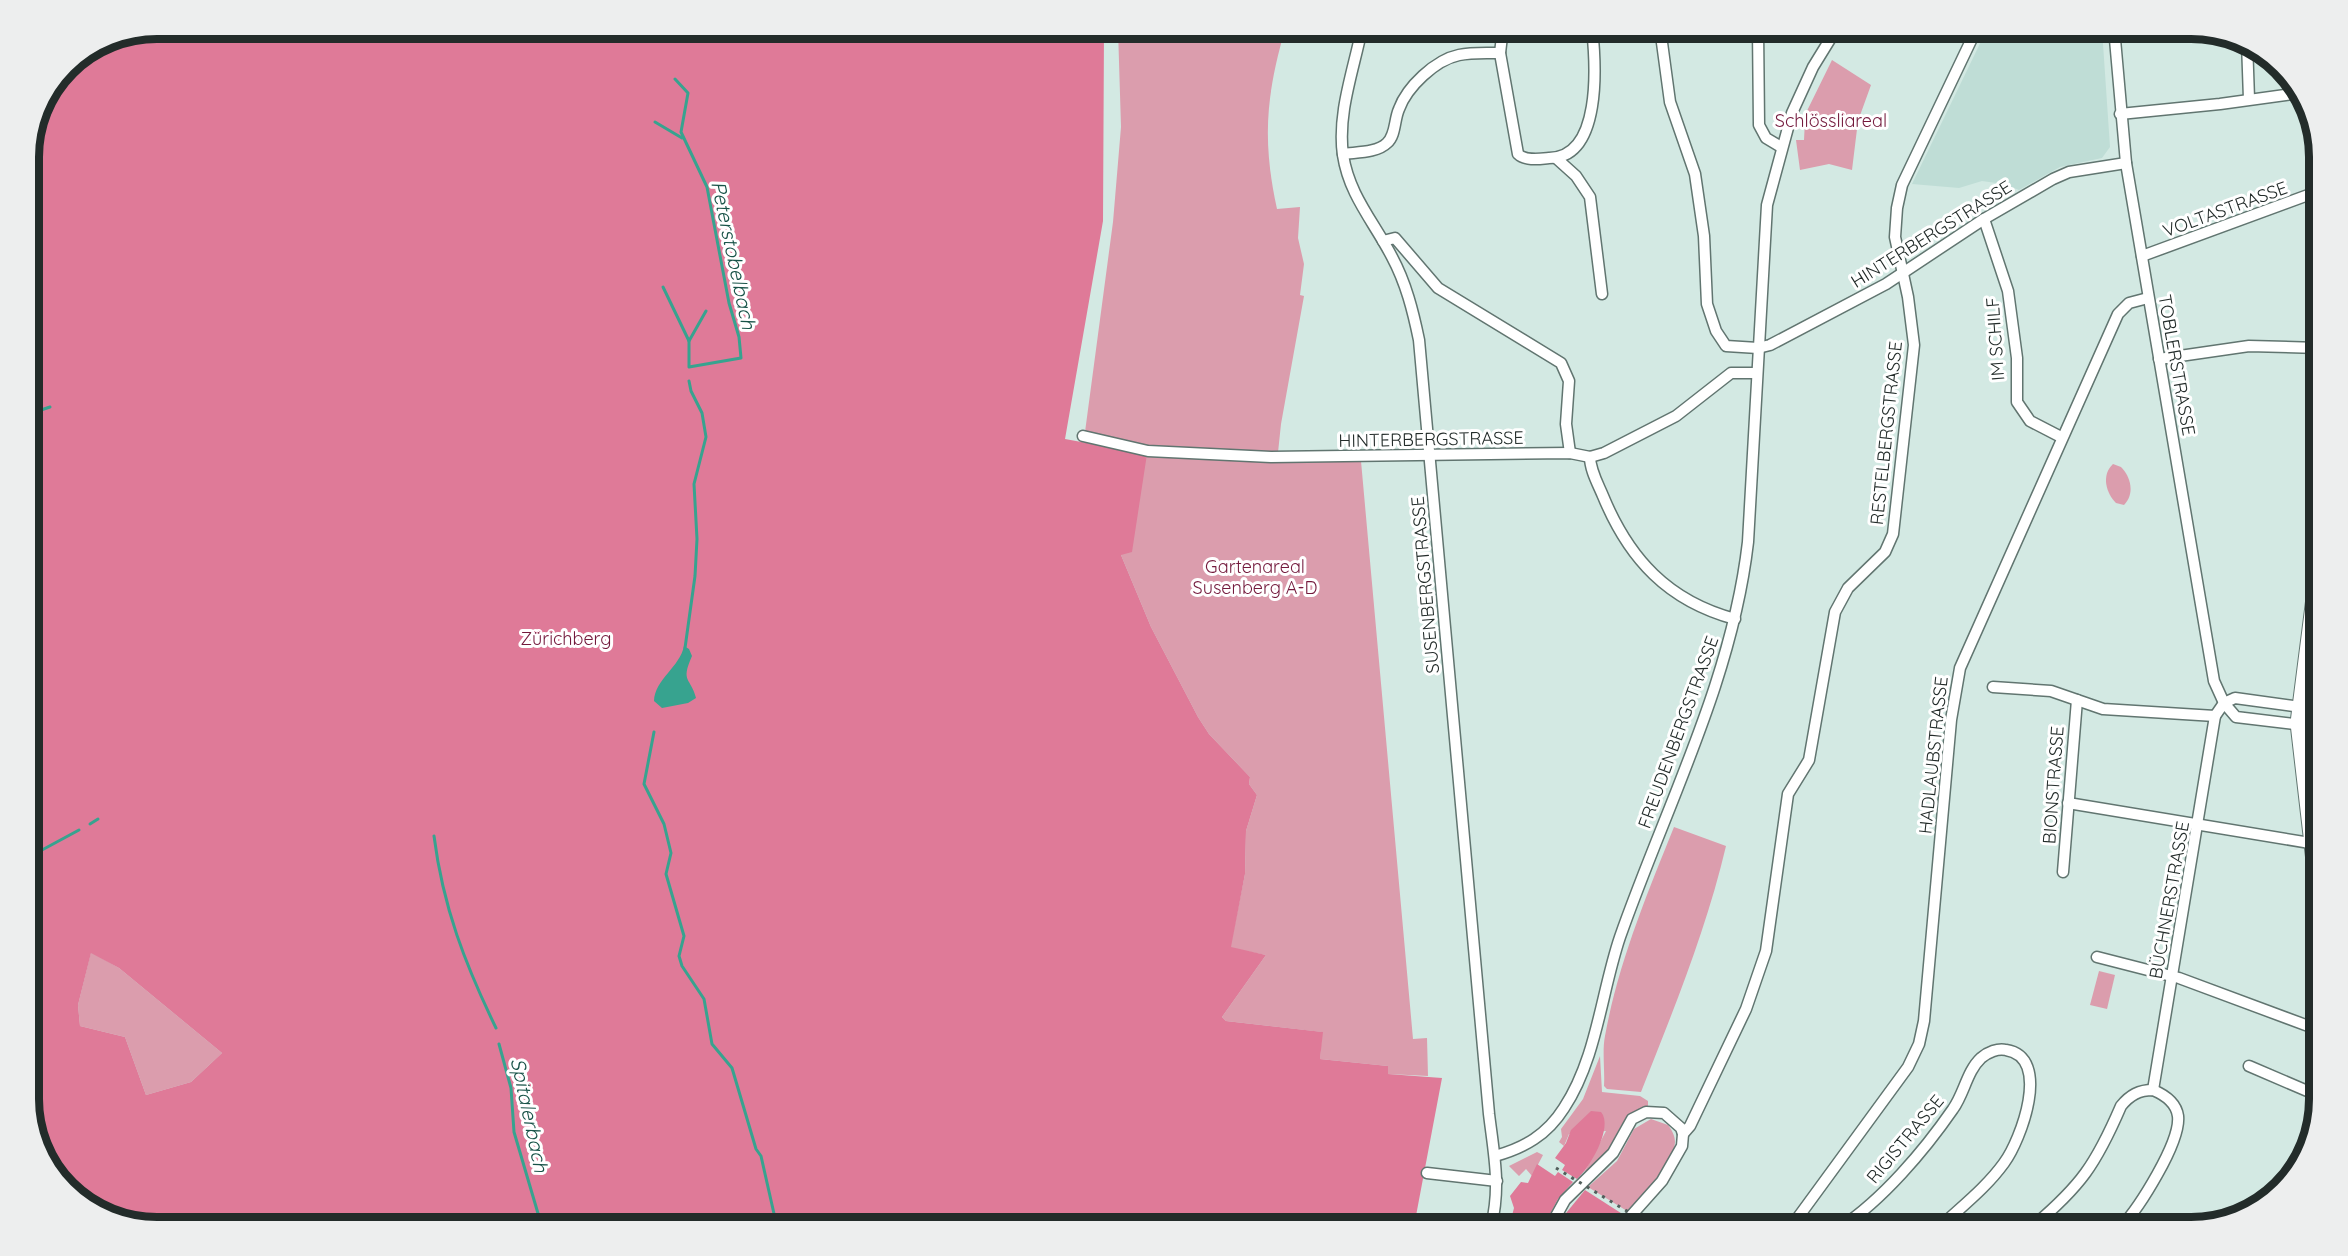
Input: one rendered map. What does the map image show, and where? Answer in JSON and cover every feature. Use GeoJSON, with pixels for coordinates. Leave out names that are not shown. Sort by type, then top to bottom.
{"type":"FeatureCollection","features":[{"type":"Feature","properties":{"kind":"street","name":"SUSENBERGSTRASSE"},"geometry":{"type":"LineString","coordinates":[[1360,39],[1342,122],[1343,154],[1359,206],[1383,241],[1404,283],[1416,325],[1489,1114],[1496,1156],[1497,1181],[1492,1217]]}},
{"type":"Feature","properties":{"kind":"street"},"geometry":{"type":"LineString","coordinates":[[1502,39],[1500,53],[1518,154],[1523,158],[1556,158],[1574,151],[1581,142],[1587,127],[1595,56],[1593,39]]}},
{"type":"Feature","properties":{"kind":"street"},"geometry":{"type":"LineString","coordinates":[[1661,39],[1670,102],[1695,174],[1704,236],[1705,290],[1711,318],[1723,345],[1758,348]]}},
{"type":"Feature","properties":{"kind":"street"},"geometry":{"type":"LineString","coordinates":[[1758,39],[1759,125],[1766,138],[1781,147]]}},
{"type":"Feature","properties":{"kind":"street","name":"FREUDENBERGSTRASSE"},"geometry":{"type":"LineString","coordinates":[[1496,1156],[1516,1150],[1541,1135],[1563,1110],[1579,1081],[1619,939],[1706,714],[1735,619],[1748,542],[1766,216],[1781,147],[1801,92],[1831,39]]}},
{"type":"Feature","properties":{"kind":"street","name":"RESTELBERGSTRASSE"},"geometry":{"type":"LineString","coordinates":[[1631,1217],[1662,1181],[1678,1156],[1683,1134],[1690,1126],[1746,1009],[1766,951],[1788,794],[1809,760],[1835,612],[1848,588],[1885,552],[1893,534],[1914,345],[1895,223],[1902,185],[1972,39]]}},
{"type":"Feature","properties":{"kind":"street","name":"TOBLERSTRASSE"},"geometry":{"type":"LineString","coordinates":[[2115,39],[2126,163],[2148,298],[2214,681],[2224,703]]}},
{"type":"Feature","properties":{"kind":"street"},"geometry":{"type":"LineString","coordinates":[[1343,154],[1378,148],[1387,144],[1392,136],[1396,117],[1405,96],[1420,79],[1443,62],[1469,53],[1500,53]]}},
{"type":"Feature","properties":{"kind":"street"},"geometry":{"type":"LineString","coordinates":[[2247,54],[2249,99]]}},
{"type":"Feature","properties":{"kind":"street"},"geometry":{"type":"LineString","coordinates":[[2120,114],[2291,94]]}},
{"type":"Feature","properties":{"kind":"street"},"geometry":{"type":"LineString","coordinates":[[1556,158],[1576,176],[1590,197],[1602,294]]}},
{"type":"Feature","properties":{"kind":"street","name":"HINTERBERGSTRASSE"},"geometry":{"type":"LineString","coordinates":[[1758,348],[1777,342],[1902,274],[1984,219],[2069,172],[2126,163]]}},
{"type":"Feature","properties":{"kind":"street","name":"VOLTASTRASSE"},"geometry":{"type":"LineString","coordinates":[[2142,256],[2309,195]]}},
{"type":"Feature","properties":{"kind":"street","name":"IM SCHILF"},"geometry":{"type":"LineString","coordinates":[[1984,219],[2008,291],[2017,358],[2018,402],[2030,421],[2061,438]]}},
{"type":"Feature","properties":{"kind":"street"},"geometry":{"type":"LineString","coordinates":[[1383,241],[1395,238],[1438,288],[1561,363],[1569,381],[1566,424],[1570,453]]}},
{"type":"Feature","properties":{"kind":"street","name":"HADLAUBSTRASSE"},"geometry":{"type":"LineString","coordinates":[[1798,1217],[1908,1066],[1919,1044],[1924,1022],[1955,686],[1966,653],[2118,314],[2129,303],[2148,298]]}},
{"type":"Feature","properties":{"kind":"street"},"geometry":{"type":"LineString","coordinates":[[2159,359],[2249,346],[2309,348]]}},
{"type":"Feature","properties":{"kind":"street"},"geometry":{"type":"LineString","coordinates":[[1735,619],[1688,602],[1654,576],[1628,543],[1611,515],[1593,471],[1590,457],[1604,453],[1676,416],[1731,373],[1756,373]]}},
{"type":"Feature","properties":{"kind":"street","name":"HINTERBERGSTRASSE"},"geometry":{"type":"LineString","coordinates":[[1083,436],[1127,448],[1186,454],[1271,457],[1429,457],[1570,453],[1590,457]]}},
{"type":"Feature","properties":{"kind":"street"},"geometry":{"type":"LineString","coordinates":[[2309,641],[2298,723],[2309,797]]}},
{"type":"Feature","properties":{"kind":"street"},"geometry":{"type":"LineString","coordinates":[[1993,687],[2051,691],[2103,709],[2216,716],[2224,703],[2235,698],[2301,707]]}},
{"type":"Feature","properties":{"kind":"street","name":"BIONSTRASSE"},"geometry":{"type":"LineString","coordinates":[[2063,872],[2077,700]]}},
{"type":"Feature","properties":{"kind":"street"},"geometry":{"type":"LineString","coordinates":[[2224,703],[2236,717],[2309,725]]}},
{"type":"Feature","properties":{"kind":"street","name":"BÜCHNERSTRASSE"},"geometry":{"type":"LineString","coordinates":[[2153,1090],[2216,716]]}},
{"type":"Feature","properties":{"kind":"street"},"geometry":{"type":"LineString","coordinates":[[2068,803],[2309,843]]}},
{"type":"Feature","properties":{"kind":"street"},"geometry":{"type":"LineString","coordinates":[[2097,957],[2173,976],[2309,1026]]}},
{"type":"Feature","properties":{"kind":"street","name":"RIGISTRASSE"},"geometry":{"type":"LineString","coordinates":[[1854,1217],[1875,1201],[1921,1149],[1954,1108],[1983,1057],[2000,1050],[2013,1051],[2029,1065],[2032,1081],[2017,1140],[1994,1176],[1951,1217]]}},
{"type":"Feature","properties":{"kind":"street"},"geometry":{"type":"LineString","coordinates":[[2249,1066],[2309,1092]]}},
{"type":"Feature","properties":{"kind":"street"},"geometry":{"type":"LineString","coordinates":[[2044,1217],[2058,1205],[2092,1167],[2121,1106],[2136,1092],[2153,1090],[2173,1103],[2178,1115],[2177,1128],[2150,1189],[2129,1217]]}},
{"type":"Feature","properties":{"kind":"street"},"geometry":{"type":"LineString","coordinates":[[1556,1217],[1565,1200],[1605,1163],[1627,1126],[1638,1115],[1655,1111],[1664,1113],[1672,1118],[1683,1134]]}},
{"type":"Feature","properties":{"kind":"street"},"geometry":{"type":"LineString","coordinates":[[1427,1173],[1497,1181]]}},
{"type":"Feature","properties":{"kind":"shaded area"},"geometry":{"type":"Polygon","coordinates":[[[1982,39],[2103,39],[2110,147],[2102,158],[2060,167],[2019,190],[2003,184],[1982,181],[1959,188],[1912,184],[1982,39]]]}},
{"type":"Feature","properties":{"kind":"shaded area"},"geometry":{"type":"Polygon","coordinates":[[[684,646],[689,649],[692,656],[687,676],[696,698],[688,703],[662,708],[654,701],[655,693],[678,660],[684,646]]]}},
{"type":"Feature","properties":{"kind":"green space","name":"Zürichberg"},"geometry":{"type":"Polygon","coordinates":[[[157,39],[1104,39],[1103,221],[1065,439],[1147,454],[1132,552],[1121,555],[1151,627],[1198,717],[1209,734],[1250,777],[1249,784],[1257,795],[1246,831],[1245,874],[1231,947],[1266,955],[1222,1017],[1226,1021],[1323,1032],[1320,1059],[1388,1066],[1388,1074],[1442,1078],[1416,1217],[149,1217],[119,1211],[91,1197],[68,1177],[59,1165],[45,1137],[39,1107],[39,149],[48,112],[63,85],[79,68],[112,48],[141,40],[157,39]],[[91,953],[78,1005],[80,1026],[125,1037],[146,1095],[191,1082],[222,1053],[119,968],[91,953]]]}},
{"type":"Feature","properties":{"kind":"green space","name":"Gartenareal Susenberg A-D"},"geometry":{"type":"Polygon","coordinates":[[[1118,39],[1282,39],[1270,97],[1269,161],[1277,209],[1300,207],[1298,238],[1304,264],[1300,295],[1304,296],[1281,424],[1277,462],[1361,461],[1413,1039],[1427,1038],[1428,1076],[1388,1074],[1388,1066],[1320,1059],[1322,1032],[1226,1021],[1222,1017],[1266,955],[1230,948],[1245,874],[1246,831],[1257,795],[1249,784],[1250,777],[1209,734],[1198,717],[1151,627],[1121,555],[1147,449],[1085,432],[1113,222],[1121,127],[1118,39]]]}},
{"type":"Feature","properties":{"kind":"green space","name":"Schlössliareal"},"geometry":{"type":"Polygon","coordinates":[[[1832,60],[1871,85],[1858,121],[1852,170],[1829,164],[1800,170],[1796,140],[1804,140],[1805,120],[1803,119],[1832,60]]]}},
{"type":"Feature","properties":{"kind":"green space"},"geometry":{"type":"Polygon","coordinates":[[[2113,464],[2121,467],[2129,481],[2130,496],[2124,505],[2116,503],[2107,489],[2107,473],[2113,464]]]}},
{"type":"Feature","properties":{"kind":"green space"},"geometry":{"type":"Polygon","coordinates":[[[1674,827],[1726,846],[1718,878],[1688,970],[1641,1092],[1607,1089],[1604,1086],[1605,1036],[1617,982],[1634,930],[1674,827]]]}},
{"type":"Feature","properties":{"kind":"green space"},"geometry":{"type":"Polygon","coordinates":[[[91,952],[119,968],[222,1053],[191,1082],[146,1095],[125,1037],[80,1026],[78,1005],[91,952]]]}},
{"type":"Feature","properties":{"kind":"green space"},"geometry":{"type":"Polygon","coordinates":[[[2099,971],[2115,975],[2107,1009],[2090,1005],[2099,971]]]}},
{"type":"Feature","properties":{"kind":"green space"},"geometry":{"type":"Polygon","coordinates":[[[1600,1056],[1602,1092],[1640,1096],[1648,1101],[1648,1106],[1628,1117],[1606,1153],[1584,1173],[1606,1131],[1569,1134],[1564,1146],[1559,1142],[1562,1137],[1561,1129],[1583,1099],[1600,1056]]]}},
{"type":"Feature","properties":{"kind":"green space"},"geometry":{"type":"Polygon","coordinates":[[[1591,1111],[1601,1112],[1604,1119],[1602,1137],[1588,1166],[1577,1179],[1562,1170],[1565,1165],[1555,1158],[1566,1143],[1571,1130],[1591,1111]]]}},
{"type":"Feature","properties":{"kind":"green space"},"geometry":{"type":"Polygon","coordinates":[[[1651,1119],[1668,1125],[1675,1140],[1673,1150],[1656,1179],[1627,1211],[1588,1187],[1617,1161],[1634,1129],[1651,1119]]]}},
{"type":"Feature","properties":{"kind":"green space"},"geometry":{"type":"Polygon","coordinates":[[[1537,1152],[1543,1155],[1532,1176],[1526,1169],[1519,1176],[1509,1166],[1537,1152]]]}},
{"type":"Feature","properties":{"kind":"green space"},"geometry":{"type":"Polygon","coordinates":[[[1537,1164],[1555,1176],[1558,1172],[1573,1182],[1558,1199],[1548,1217],[1512,1217],[1514,1208],[1510,1196],[1521,1182],[1528,1183],[1537,1164]]]}},
{"type":"Feature","properties":{"kind":"green space"},"geometry":{"type":"Polygon","coordinates":[[[1585,1190],[1624,1215],[1622,1217],[1563,1217],[1585,1190]]]}},
{"type":"Feature","properties":{"kind":"waterway","name":"Peterstobelbach"},"geometry":{"type":"LineString","coordinates":[[675,79],[688,93],[681,132],[707,187],[729,303],[739,337],[741,358],[689,367],[689,341],[706,311]]}},
{"type":"Feature","properties":{"kind":"waterway"},"geometry":{"type":"LineString","coordinates":[[655,122],[682,138]]}},
{"type":"Feature","properties":{"kind":"waterway"},"geometry":{"type":"LineString","coordinates":[[663,287],[689,341]]}},
{"type":"Feature","properties":{"kind":"waterway","name":"Peterstobelbach"},"geometry":{"type":"LineString","coordinates":[[685,648],[695,576],[697,539],[694,484],[706,437],[702,413],[691,391],[689,381]]}},
{"type":"Feature","properties":{"kind":"waterway"},"geometry":{"type":"LineString","coordinates":[[39,411],[50,407]]}},
{"type":"Feature","properties":{"kind":"waterway","name":"Peterstobelbach"},"geometry":{"type":"LineString","coordinates":[[654,732],[644,784],[664,824],[671,853],[666,874],[684,936],[679,956],[682,966],[704,999],[712,1044],[732,1068],[756,1149],[761,1156],[775,1217]]}},
{"type":"Feature","properties":{"kind":"waterway"},"geometry":{"type":"LineString","coordinates":[[90,824],[98,819]]}},
{"type":"Feature","properties":{"kind":"waterway"},"geometry":{"type":"LineString","coordinates":[[39,852],[79,830]]}},
{"type":"Feature","properties":{"kind":"waterway","name":"Spitalerbach"},"geometry":{"type":"LineString","coordinates":[[434,836],[449,911],[465,958],[496,1028]]}},
{"type":"Feature","properties":{"kind":"waterway","name":"Spitalerbach"},"geometry":{"type":"LineString","coordinates":[[499,1044],[511,1088],[514,1132],[539,1217]]}},
{"type":"Feature","properties":{"kind":"railway"},"geometry":{"type":"LineString","coordinates":[[1556,1168],[1637,1217]]}}]}
